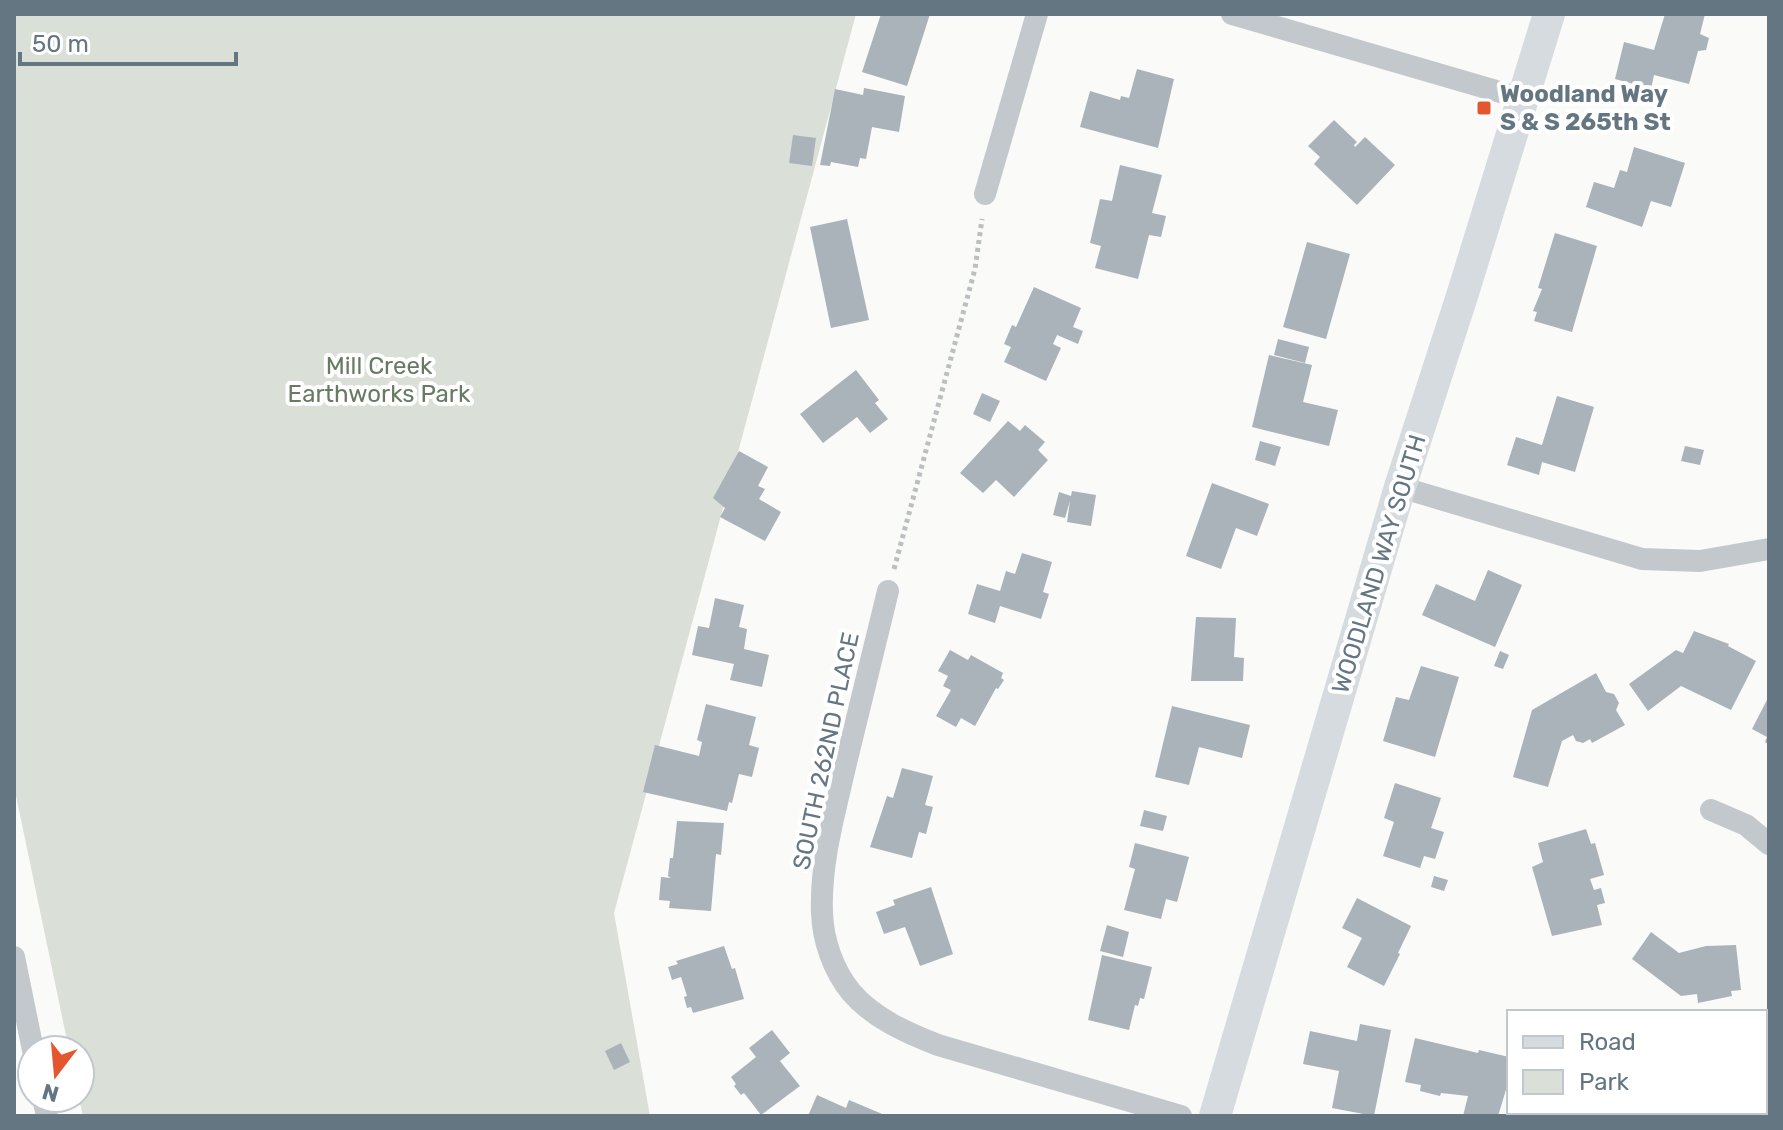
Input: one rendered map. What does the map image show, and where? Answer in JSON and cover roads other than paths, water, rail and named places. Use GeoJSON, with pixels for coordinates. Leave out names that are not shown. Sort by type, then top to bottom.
{"type":"FeatureCollection","features":[{"type":"Feature","properties":{"kind":"street"},"geometry":{"type":"LineString","coordinates":[[985,194],[1037,14]]}},
{"type":"Feature","properties":{"kind":"street"},"geometry":{"type":"LineString","coordinates":[[1232,14],[1524,99]]}},
{"type":"Feature","properties":{"kind":"street","name":"WOODLAND WAY SOUTH"},"geometry":{"type":"LineString","coordinates":[[1215,1116],[1400,487],[1549,14]]}},
{"type":"Feature","properties":{"kind":"street"},"geometry":{"type":"LineString","coordinates":[[1400,487],[1642,559],[1700,561],[1769,549]]}},
{"type":"Feature","properties":{"kind":"street","name":"SOUTH 262ND PLACE"},"geometry":{"type":"LineString","coordinates":[[888,591],[825,862],[822,916],[827,946],[838,972],[851,992],[871,1009],[913,1035],[1181,1116]]}},
{"type":"Feature","properties":{"kind":"street"},"geometry":{"type":"LineString","coordinates":[[1711,810],[1746,825],[1769,844]]}},
{"type":"Feature","properties":{"kind":"street"},"geometry":{"type":"LineString","coordinates":[[14,957],[30,1034]]}},
{"type":"Feature","properties":{"kind":"place","name":"Woodland Way S & S 265th St"},"geometry":{"type":"Point","coordinates":[1484,108]}},
{"type":"Feature","properties":{"kind":"park label","name":"Mill Creek Earthworks Park"},"geometry":{"type":"Point","coordinates":[379,380]}}]}
